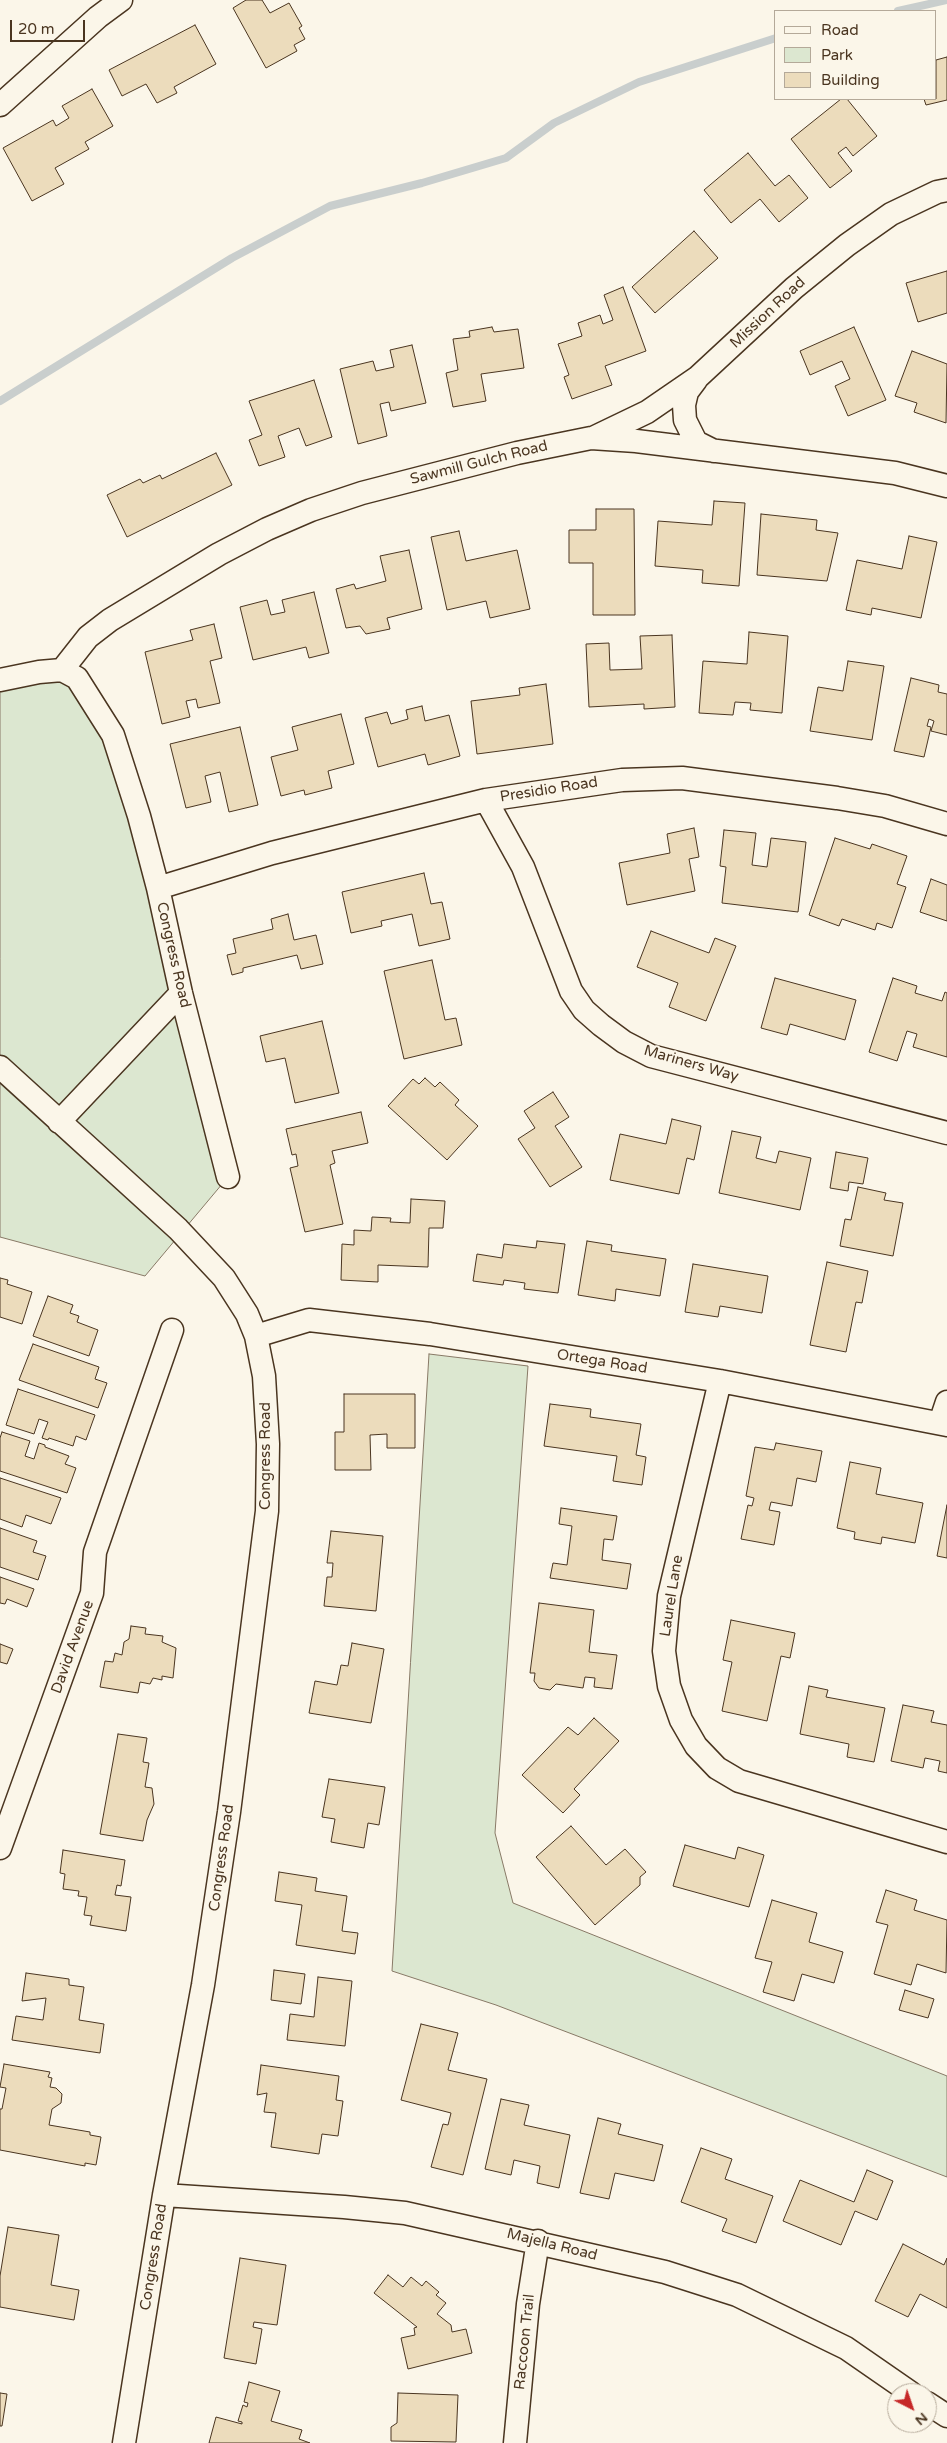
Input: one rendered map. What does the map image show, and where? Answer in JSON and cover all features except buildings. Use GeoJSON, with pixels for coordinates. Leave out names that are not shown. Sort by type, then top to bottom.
{"type":"FeatureCollection","features":[{"type":"Feature","properties":{"kind":"street"},"geometry":{"type":"LineString","coordinates":[[0,105],[98,17],[121,0]]}},
{"type":"Feature","properties":{"kind":"street","name":"Mission Road"},"geometry":{"type":"LineString","coordinates":[[591,438],[647,412],[698,377],[794,288],[847,244],[891,214],[936,192],[947,190]]}},
{"type":"Feature","properties":{"kind":"street"},"geometry":{"type":"LineString","coordinates":[[698,377],[688,392],[684,405],[685,420],[696,442],[716,452]]}},
{"type":"Feature","properties":{"kind":"street","name":"Sawmill Gulch Road"},"geometry":{"type":"LineString","coordinates":[[62,670],[88,637],[110,620],[219,554],[267,529],[311,510],[362,493],[517,453],[591,438],[636,441],[895,473],[947,486]]}},
{"type":"Feature","properties":{"kind":"street"},"geometry":{"type":"LineString","coordinates":[[0,680],[39,672],[62,670]]}},
{"type":"Feature","properties":{"kind":"street","name":"Congress Road"},"geometry":{"type":"LineString","coordinates":[[62,670],[77,678],[112,735],[139,816],[158,888],[181,993],[228,1177]]}},
{"type":"Feature","properties":{"kind":"street","name":"Presidio Road"},"geometry":{"type":"LineString","coordinates":[[158,888],[272,853],[486,800],[622,780],[682,778],[837,798],[885,806],[947,824]]}},
{"type":"Feature","properties":{"kind":"street","name":"Mariners Way"},"geometry":{"type":"LineString","coordinates":[[486,800],[523,867],[571,991],[584,1010],[624,1042],[652,1056],[947,1133]]}},
{"type":"Feature","properties":{"kind":"street"},"geometry":{"type":"LineString","coordinates":[[59,1122],[181,993]]}},
{"type":"Feature","properties":{"kind":"street","name":"Congress Road"},"geometry":{"type":"LineString","coordinates":[[0,1067],[178,1229],[224,1278],[247,1314],[256,1336],[264,1376],[268,1444],[267,1511],[229,1812],[205,1975],[164,2195],[124,2443]]}},
{"type":"Feature","properties":{"kind":"street","name":"Ortega Road"},"geometry":{"type":"LineString","coordinates":[[256,1336],[309,1320],[430,1334],[945,1416]]}},
{"type":"Feature","properties":{"kind":"street","name":"David Avenue"},"geometry":{"type":"LineString","coordinates":[[0,1848],[92,1593],[95,1552],[172,1330]]}},
{"type":"Feature","properties":{"kind":"street","name":"Laurel Lane"},"geometry":{"type":"LineString","coordinates":[[720,1381],[669,1596],[664,1651],[669,1686],[681,1720],[696,1746],[717,1768],[739,1781],[947,1842]]}},
{"type":"Feature","properties":{"kind":"street","name":"Majella Road"},"geometry":{"type":"LineString","coordinates":[[164,2195],[405,2213],[665,2272],[737,2295],[846,2348],[897,2383]]}},
{"type":"Feature","properties":{"kind":"street","name":"Raccoon Trail"},"geometry":{"type":"LineString","coordinates":[[515,2443],[528,2304],[538,2242]]}},
{"type":"Feature","properties":{"kind":"green space"},"geometry":{"type":"Polygon","coordinates":[[[62,670],[113,735],[228,1177],[145,1276],[0,1237],[0,680],[62,670]]]}},
{"type":"Feature","properties":{"kind":"green space"},"geometry":{"type":"Polygon","coordinates":[[[429,1354],[528,1366],[495,1833],[513,1903],[947,2076],[947,2177],[496,2005],[392,1971],[429,1354]]]}},
{"type":"Feature","properties":{"kind":"waterway"},"geometry":{"type":"LineString","coordinates":[[902,10],[947,0]]}},
{"type":"Feature","properties":{"kind":"waterway"},"geometry":{"type":"LineString","coordinates":[[0,401],[232,258],[330,206],[422,183],[506,158],[554,123],[639,82],[774,39]]}}]}
